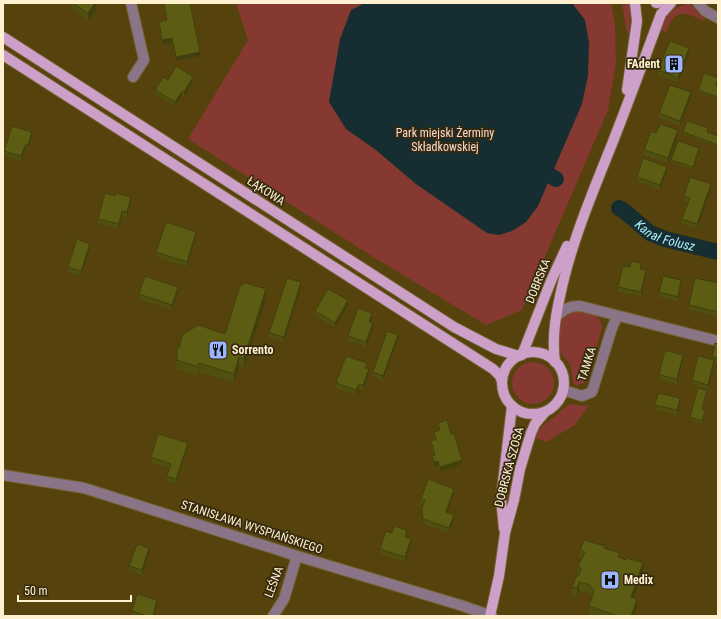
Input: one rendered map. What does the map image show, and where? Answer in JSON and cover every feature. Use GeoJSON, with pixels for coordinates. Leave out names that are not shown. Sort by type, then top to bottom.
{"type":"FeatureCollection","features":[{"type":"Feature","properties":{"kind":"main road","name":"DOBRSKA"},"geometry":{"type":"LineString","coordinates":[[625,110],[637,21],[635,3]]}},
{"type":"Feature","properties":{"kind":"main road","name":"DOBRSKA"},"geometry":{"type":"LineString","coordinates":[[555,362],[553,346],[556,317],[565,272],[581,220],[613,143],[661,14],[671,3]]}},
{"type":"Feature","properties":{"kind":"main road","name":"ŁĄKOWA"},"geometry":{"type":"LineString","coordinates":[[3,37],[454,327],[496,349],[521,355]]}},
{"type":"Feature","properties":{"kind":"main road"},"geometry":{"type":"LineString","coordinates":[[3,55],[493,368],[500,376],[506,399],[519,411],[528,414],[545,412],[554,407],[560,399],[563,390],[561,370],[548,356],[540,353],[521,355],[512,360],[507,366],[502,382]]}},
{"type":"Feature","properties":{"kind":"main road","name":"DOBRSKA"},"geometry":{"type":"LineString","coordinates":[[521,355],[551,281],[581,220]]}},
{"type":"Feature","properties":{"kind":"main road","name":"DOBRSKA SZOSA"},"geometry":{"type":"LineString","coordinates":[[505,533],[500,499],[512,406]]}},
{"type":"Feature","properties":{"kind":"main road","name":"DOBRSKA SZOSA"},"geometry":{"type":"LineString","coordinates":[[491,616],[499,576],[505,533],[514,500],[520,469],[535,424],[545,412]]}},
{"type":"Feature","properties":{"kind":"street"},"geometry":{"type":"LineString","coordinates":[[131,3],[144,60],[133,77]]}},
{"type":"Feature","properties":{"kind":"street"},"geometry":{"type":"LineString","coordinates":[[698,3],[705,11],[718,18]]}},
{"type":"Feature","properties":{"kind":"street"},"geometry":{"type":"LineString","coordinates":[[556,317],[564,309],[572,306],[580,306],[718,340]]}},
{"type":"Feature","properties":{"kind":"street","name":"TAMKA"},"geometry":{"type":"LineString","coordinates":[[563,390],[582,396],[592,392],[617,316]]}},
{"type":"Feature","properties":{"kind":"street","name":"STANISŁAWA WYSPIAŃSKIEGO"},"geometry":{"type":"LineString","coordinates":[[3,475],[84,488],[491,616]]}},
{"type":"Feature","properties":{"kind":"street","name":"LEŚNA"},"geometry":{"type":"LineString","coordinates":[[273,616],[284,599],[297,556]]}},
{"type":"Feature","properties":{"kind":"green space","name":"Park miejski Żerminy Składkowskiej"},"geometry":{"type":"Polygon","coordinates":[[[236,3],[611,3],[615,23],[616,63],[608,110],[522,310],[486,325],[370,255],[188,139],[248,40],[236,3]]]}},
{"type":"Feature","properties":{"kind":"green space"},"geometry":{"type":"Polygon","coordinates":[[[622,3],[629,3],[630,7],[629,33],[627,34],[622,3]]]}},
{"type":"Feature","properties":{"kind":"green space"},"geometry":{"type":"Polygon","coordinates":[[[688,3],[705,19],[704,21],[685,14],[680,14],[672,19],[666,33],[660,29],[665,15],[673,9],[688,3]]]}},
{"type":"Feature","properties":{"kind":"green space"},"geometry":{"type":"Polygon","coordinates":[[[578,311],[597,317],[600,320],[602,328],[587,381],[577,386],[573,383],[570,365],[563,356],[558,345],[558,333],[563,317],[566,313],[578,311]]]}},
{"type":"Feature","properties":{"kind":"green space"},"geometry":{"type":"Polygon","coordinates":[[[529,362],[537,362],[545,365],[551,371],[554,383],[551,395],[545,401],[537,404],[529,404],[521,401],[515,395],[512,387],[512,379],[515,371],[521,365],[529,362]]]}},
{"type":"Feature","properties":{"kind":"green space"},"geometry":{"type":"Polygon","coordinates":[[[571,404],[585,406],[589,405],[575,425],[546,442],[535,438],[543,426],[565,407],[571,404]]]}},
{"type":"Feature","properties":{"kind":"water"},"geometry":{"type":"Polygon","coordinates":[[[365,3],[572,3],[585,20],[589,43],[588,75],[582,104],[538,206],[526,222],[512,231],[499,235],[487,233],[416,184],[376,150],[346,129],[329,102],[340,39],[351,10],[365,3]]]}},
{"type":"Feature","properties":{"kind":"building"},"geometry":{"type":"Polygon","coordinates":[[[74,3],[95,3],[88,13],[74,3]]]}},
{"type":"Feature","properties":{"kind":"building"},"geometry":{"type":"Polygon","coordinates":[[[164,3],[190,3],[200,52],[176,57],[172,38],[162,40],[159,22],[167,20],[164,3]]]}},
{"type":"Feature","properties":{"kind":"building","name":"FAdent"},"geometry":{"type":"Polygon","coordinates":[[[670,41],[689,48],[678,78],[658,70],[670,41]]]}},
{"type":"Feature","properties":{"kind":"building"},"geometry":{"type":"Polygon","coordinates":[[[176,66],[193,77],[184,92],[182,91],[175,102],[155,90],[163,77],[168,80],[176,66]]]}},
{"type":"Feature","properties":{"kind":"building"},"geometry":{"type":"Polygon","coordinates":[[[704,73],[718,78],[716,86],[718,86],[718,97],[698,90],[704,73]]]}},
{"type":"Feature","properties":{"kind":"building"},"geometry":{"type":"Polygon","coordinates":[[[670,85],[691,92],[680,121],[659,113],[670,85]]]}},
{"type":"Feature","properties":{"kind":"building"},"geometry":{"type":"Polygon","coordinates":[[[687,121],[708,128],[707,132],[718,136],[718,145],[683,132],[687,121]]]}},
{"type":"Feature","properties":{"kind":"building"},"geometry":{"type":"Polygon","coordinates":[[[660,124],[678,130],[668,158],[644,150],[651,131],[656,133],[660,124]]]}},
{"type":"Feature","properties":{"kind":"building"},"geometry":{"type":"Polygon","coordinates":[[[12,126],[32,132],[28,145],[26,144],[21,156],[4,151],[12,126]]]}},
{"type":"Feature","properties":{"kind":"building"},"geometry":{"type":"Polygon","coordinates":[[[678,141],[699,148],[693,167],[671,160],[678,141]]]}},
{"type":"Feature","properties":{"kind":"building"},"geometry":{"type":"Polygon","coordinates":[[[643,158],[667,167],[660,185],[637,177],[643,158]]]}},
{"type":"Feature","properties":{"kind":"building"},"geometry":{"type":"Polygon","coordinates":[[[690,177],[711,184],[697,224],[682,219],[690,198],[684,196],[690,177]]]}},
{"type":"Feature","properties":{"kind":"building"},"geometry":{"type":"Polygon","coordinates":[[[105,193],[115,196],[115,193],[131,197],[127,212],[122,211],[119,224],[98,219],[105,193]]]}},
{"type":"Feature","properties":{"kind":"building"},"geometry":{"type":"Polygon","coordinates":[[[166,222],[196,232],[187,262],[156,252],[166,222]]]}},
{"type":"Feature","properties":{"kind":"building"},"geometry":{"type":"Polygon","coordinates":[[[77,239],[90,244],[81,271],[68,267],[77,239]]]}},
{"type":"Feature","properties":{"kind":"building"},"geometry":{"type":"Polygon","coordinates":[[[631,261],[641,263],[640,269],[646,270],[641,292],[618,287],[623,266],[630,267],[631,261]]]}},
{"type":"Feature","properties":{"kind":"building"},"geometry":{"type":"Polygon","coordinates":[[[145,276],[178,287],[172,305],[139,294],[145,276]]]}},
{"type":"Feature","properties":{"kind":"building"},"geometry":{"type":"Polygon","coordinates":[[[663,276],[681,280],[678,297],[659,292],[663,276]]]}},
{"type":"Feature","properties":{"kind":"building"},"geometry":{"type":"Polygon","coordinates":[[[287,278],[301,282],[284,337],[269,333],[287,278]]]}},
{"type":"Feature","properties":{"kind":"building"},"geometry":{"type":"Polygon","coordinates":[[[695,278],[718,283],[718,312],[689,305],[695,278]]]}},
{"type":"Feature","properties":{"kind":"building"},"geometry":{"type":"Polygon","coordinates":[[[246,283],[266,289],[244,359],[239,357],[234,374],[199,363],[198,367],[177,360],[177,347],[179,348],[182,335],[198,325],[225,334],[240,286],[246,283]]]}},
{"type":"Feature","properties":{"kind":"building"},"geometry":{"type":"Polygon","coordinates":[[[328,289],[348,300],[335,323],[315,311],[328,289]]]}},
{"type":"Feature","properties":{"kind":"building"},"geometry":{"type":"Polygon","coordinates":[[[358,308],[372,313],[369,322],[373,323],[366,342],[348,336],[358,308]]]}},
{"type":"Feature","properties":{"kind":"building"},"geometry":{"type":"Polygon","coordinates":[[[387,331],[398,335],[383,376],[373,372],[387,331]]]}},
{"type":"Feature","properties":{"kind":"building"},"geometry":{"type":"Polygon","coordinates":[[[715,343],[718,344],[718,358],[712,357],[715,343]]]}},
{"type":"Feature","properties":{"kind":"building"},"geometry":{"type":"Polygon","coordinates":[[[665,350],[683,355],[677,379],[659,375],[665,350]]]}},
{"type":"Feature","properties":{"kind":"building"},"geometry":{"type":"Polygon","coordinates":[[[346,356],[367,363],[365,368],[369,369],[363,385],[359,384],[356,390],[336,383],[346,356]]]}},
{"type":"Feature","properties":{"kind":"building"},"geometry":{"type":"Polygon","coordinates":[[[698,356],[714,360],[708,385],[692,380],[698,356]]]}},
{"type":"Feature","properties":{"kind":"building"},"geometry":{"type":"Polygon","coordinates":[[[698,388],[707,390],[702,409],[705,410],[702,421],[690,417],[698,388]]]}},
{"type":"Feature","properties":{"kind":"building"},"geometry":{"type":"Polygon","coordinates":[[[658,393],[680,398],[677,410],[655,405],[658,393]]]}},
{"type":"Feature","properties":{"kind":"building"},"geometry":{"type":"Polygon","coordinates":[[[447,420],[451,434],[454,433],[462,460],[440,467],[438,461],[434,462],[432,456],[435,455],[431,441],[436,439],[434,432],[440,430],[438,423],[447,420]]]}},
{"type":"Feature","properties":{"kind":"building"},"geometry":{"type":"Polygon","coordinates":[[[158,434],[188,443],[176,479],[167,476],[171,464],[151,457],[158,434]]]}},
{"type":"Feature","properties":{"kind":"building"},"geometry":{"type":"Polygon","coordinates":[[[428,479],[454,489],[446,512],[454,515],[449,528],[423,519],[422,508],[425,500],[421,499],[428,479]]]}},
{"type":"Feature","properties":{"kind":"building"},"geometry":{"type":"Polygon","coordinates":[[[394,526],[407,530],[405,537],[411,539],[405,557],[380,549],[386,531],[392,533],[394,526]]]}},
{"type":"Feature","properties":{"kind":"building","name":"Medix"},"geometry":{"type":"Polygon","coordinates":[[[584,540],[605,546],[604,548],[620,553],[618,557],[643,563],[631,597],[637,599],[631,616],[614,616],[615,615],[589,606],[594,592],[590,585],[579,582],[577,588],[572,587],[581,568],[578,567],[585,552],[580,550],[584,540]]]}},
{"type":"Feature","properties":{"kind":"building"},"geometry":{"type":"Polygon","coordinates":[[[137,544],[149,548],[142,570],[129,566],[137,544]]]}},
{"type":"Feature","properties":{"kind":"building"},"geometry":{"type":"Polygon","coordinates":[[[137,594],[157,600],[153,616],[132,611],[137,594]]]}},
{"type":"Feature","properties":{"kind":"waterway","name":"Kanał Folusz"},"geometry":{"type":"LineString","coordinates":[[551,176],[556,179]]}},
{"type":"Feature","properties":{"kind":"waterway","name":"Kanał Folusz"},"geometry":{"type":"LineString","coordinates":[[619,208],[650,233],[665,239],[718,252]]}},
{"type":"Feature","properties":{"kind":"place","name":"FAdent"},"geometry":{"type":"Point","coordinates":[674,64]}},
{"type":"Feature","properties":{"kind":"place","name":"Sorrento"},"geometry":{"type":"Point","coordinates":[218,350]}},
{"type":"Feature","properties":{"kind":"place","name":"Medix"},"geometry":{"type":"Point","coordinates":[610,580]}}]}
